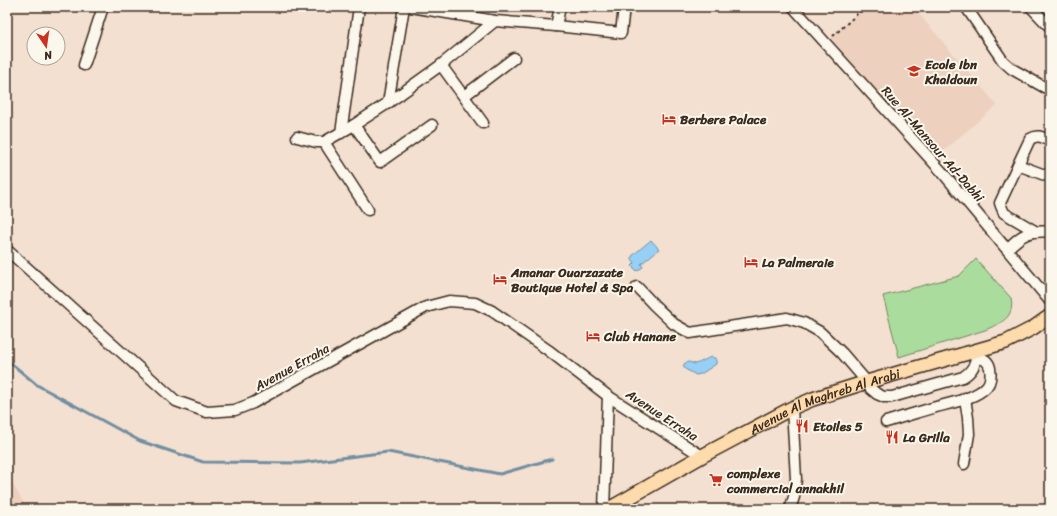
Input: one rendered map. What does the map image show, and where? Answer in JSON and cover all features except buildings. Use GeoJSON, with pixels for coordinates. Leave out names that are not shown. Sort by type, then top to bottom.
{"type":"FeatureCollection","features":[{"type":"Feature","properties":{"kind":"main road","name":"Avenue Al Maghreb Al Arabi"},"geometry":{"type":"LineString","coordinates":[[609,509],[702,456],[792,408],[813,399],[867,382],[976,354],[1006,342],[1033,328],[1050,316]]}},
{"type":"Feature","properties":{"kind":"street"},"geometry":{"type":"LineString","coordinates":[[84,65],[102,7]]}},
{"type":"Feature","properties":{"kind":"street"},"geometry":{"type":"LineString","coordinates":[[341,133],[359,7]]}},
{"type":"Feature","properties":{"kind":"street"},"geometry":{"type":"LineString","coordinates":[[388,104],[404,7]]}},
{"type":"Feature","properties":{"kind":"street"},"geometry":{"type":"LineString","coordinates":[[411,7],[495,21],[556,26],[621,34],[624,7]]}},
{"type":"Feature","properties":{"kind":"street"},"geometry":{"type":"LineString","coordinates":[[556,26],[560,7]]}},
{"type":"Feature","properties":{"kind":"street","name":"Rue Al-Mansour Ad-Dabhi"},"geometry":{"type":"LineString","coordinates":[[794,7],[943,173],[1050,300]]}},
{"type":"Feature","properties":{"kind":"street"},"geometry":{"type":"LineString","coordinates":[[966,7],[1003,61],[1012,69],[1050,89]]}},
{"type":"Feature","properties":{"kind":"street"},"geometry":{"type":"LineString","coordinates":[[1031,7],[1050,26]]}},
{"type":"Feature","properties":{"kind":"street"},"geometry":{"type":"LineString","coordinates":[[297,137],[316,142],[324,142],[341,133],[388,104],[441,65],[495,21]]}},
{"type":"Feature","properties":{"kind":"street"},"geometry":{"type":"LineString","coordinates":[[464,96],[514,58]]}},
{"type":"Feature","properties":{"kind":"street"},"geometry":{"type":"LineString","coordinates":[[441,65],[483,123]]}},
{"type":"Feature","properties":{"kind":"street"},"geometry":{"type":"LineString","coordinates":[[354,125],[380,162],[432,125]]}},
{"type":"Feature","properties":{"kind":"street"},"geometry":{"type":"LineString","coordinates":[[1035,231],[1004,213],[1000,203],[1030,139],[1040,136],[1050,141]]}},
{"type":"Feature","properties":{"kind":"street"},"geometry":{"type":"LineString","coordinates":[[324,142],[368,210]]}},
{"type":"Feature","properties":{"kind":"street"},"geometry":{"type":"LineString","coordinates":[[1018,164],[1050,177]]}},
{"type":"Feature","properties":{"kind":"street"},"geometry":{"type":"LineString","coordinates":[[1007,249],[1023,235],[1035,231],[1050,231]]}},
{"type":"Feature","properties":{"kind":"street","name":"Avenue Erraha"},"geometry":{"type":"LineString","coordinates":[[7,250],[176,400],[207,412],[235,410],[253,404],[426,307],[449,301],[474,303],[492,311],[548,350],[608,396],[702,456]]}},
{"type":"Feature","properties":{"kind":"street"},"geometry":{"type":"LineString","coordinates":[[637,287],[674,324],[690,333],[787,318],[804,323],[820,332],[842,353],[867,382],[871,389],[877,394],[884,396],[892,397],[963,377],[968,374],[975,364],[976,354],[988,362],[990,367],[990,379],[987,386],[978,392],[965,398],[886,422]]}},
{"type":"Feature","properties":{"kind":"street","name":"Avenue Erraha"},"geometry":{"type":"LineString","coordinates":[[604,509],[608,396]]}},
{"type":"Feature","properties":{"kind":"street"},"geometry":{"type":"LineString","coordinates":[[964,464],[969,434],[965,398]]}},
{"type":"Feature","properties":{"kind":"street"},"geometry":{"type":"LineString","coordinates":[[790,509],[795,493],[796,479],[792,408]]}},
{"type":"Feature","properties":{"kind":"path"},"geometry":{"type":"LineString","coordinates":[[826,42],[865,7]]}},
{"type":"Feature","properties":{"kind":"shaded area","name":"Ecole Ibn Khaldoun"},"geometry":{"type":"Polygon","coordinates":[[[867,7],[913,7],[997,105],[935,158],[831,38],[867,7]]]}},
{"type":"Feature","properties":{"kind":"shaded area"},"geometry":{"type":"Polygon","coordinates":[[[7,474],[27,509],[7,509],[7,474]]]}},
{"type":"Feature","properties":{"kind":"green space"},"geometry":{"type":"Polygon","coordinates":[[[976,259],[1011,298],[1011,310],[1006,319],[985,330],[899,357],[883,296],[959,276],[976,259]]]}},
{"type":"Feature","properties":{"kind":"water"},"geometry":{"type":"Polygon","coordinates":[[[651,240],[659,249],[641,264],[643,267],[637,271],[632,266],[635,263],[632,256],[651,240]]]}},
{"type":"Feature","properties":{"kind":"water"},"geometry":{"type":"Polygon","coordinates":[[[712,357],[716,359],[716,364],[701,374],[696,375],[685,369],[683,366],[685,363],[689,362],[695,364],[712,357]]]}},
{"type":"Feature","properties":{"kind":"waterway"},"geometry":{"type":"LineString","coordinates":[[7,360],[37,385],[140,441],[203,462],[300,463],[388,452],[500,474],[552,459]]}},
{"type":"Feature","properties":{"kind":"place","name":"Ecole Ibn Khaldoun"},"geometry":{"type":"Point","coordinates":[914,71]}},
{"type":"Feature","properties":{"kind":"place","name":"Berbere Palace"},"geometry":{"type":"Point","coordinates":[669,119]}},
{"type":"Feature","properties":{"kind":"place","name":"La Palmeraie"},"geometry":{"type":"Point","coordinates":[751,262]}},
{"type":"Feature","properties":{"kind":"place","name":"Amanar Ouarzazate Boutique Hotel & Spa"},"geometry":{"type":"Point","coordinates":[500,279]}},
{"type":"Feature","properties":{"kind":"place","name":"Club Hanane"},"geometry":{"type":"Point","coordinates":[593,336]}},
{"type":"Feature","properties":{"kind":"place","name":"Etoiles 5"},"geometry":{"type":"Point","coordinates":[802,426]}},
{"type":"Feature","properties":{"kind":"place","name":"La Grilla"},"geometry":{"type":"Point","coordinates":[892,437]}},
{"type":"Feature","properties":{"kind":"place","name":"complexe commercial annakhil"},"geometry":{"type":"Point","coordinates":[716,480]}}]}
